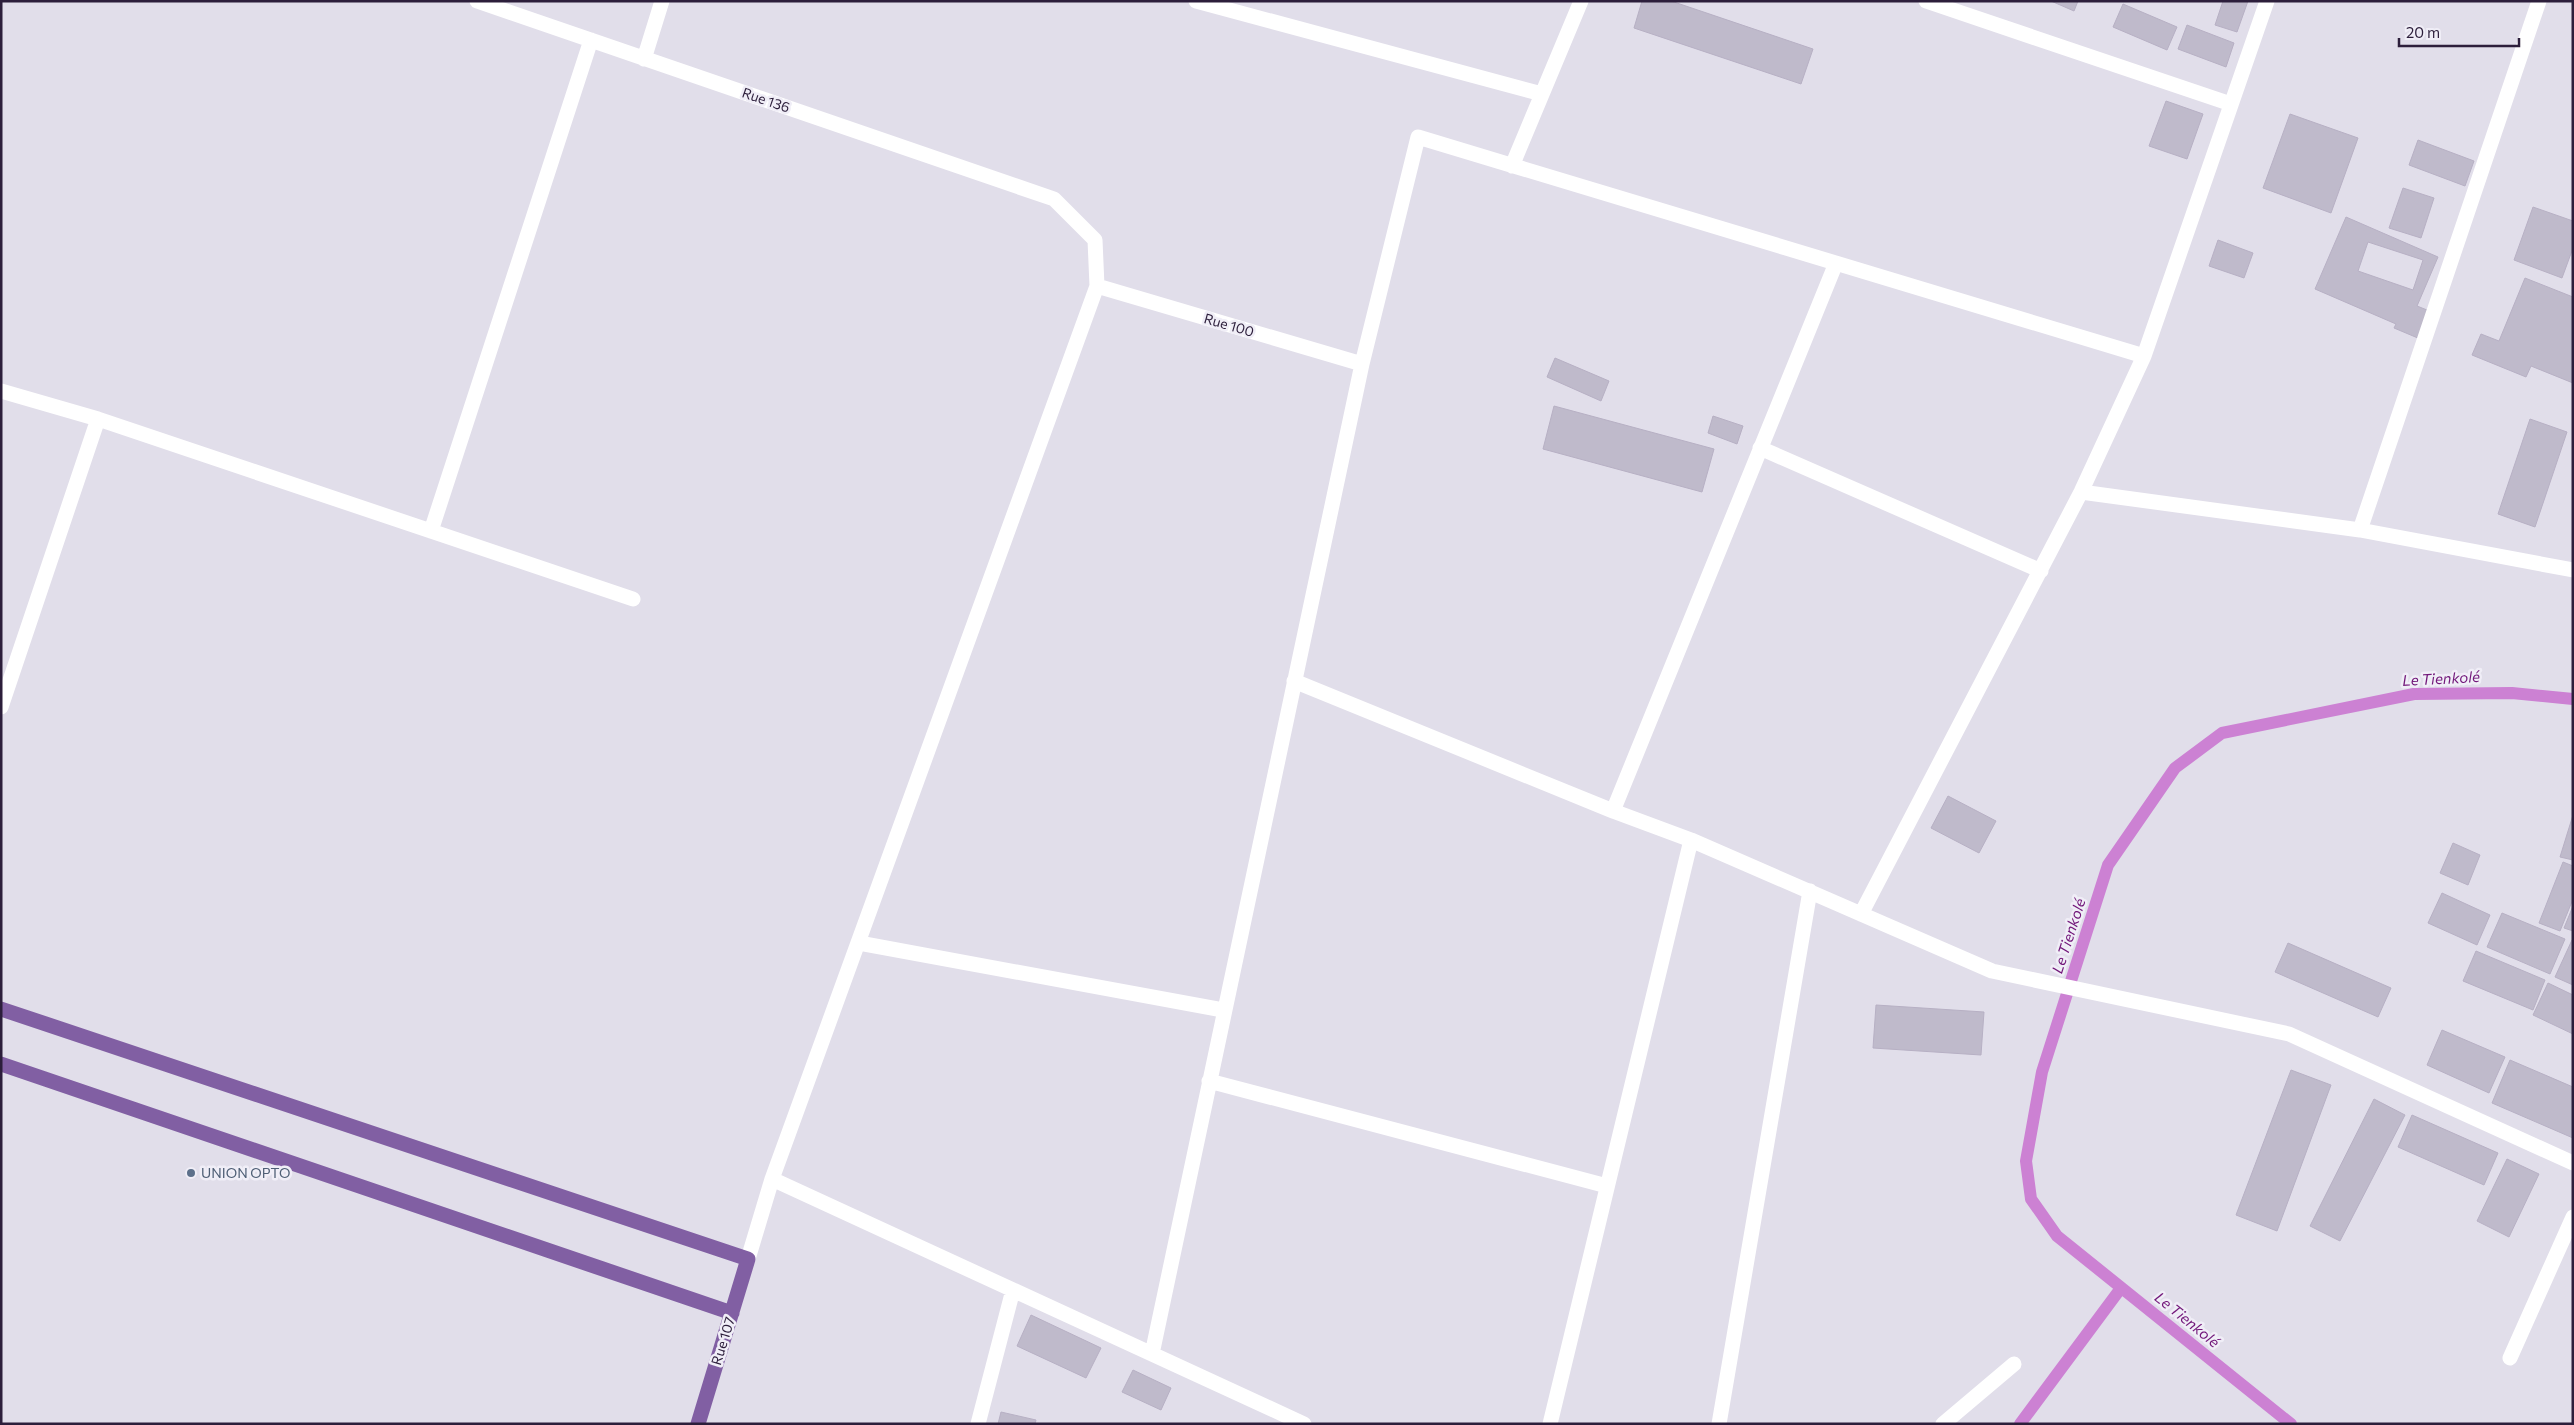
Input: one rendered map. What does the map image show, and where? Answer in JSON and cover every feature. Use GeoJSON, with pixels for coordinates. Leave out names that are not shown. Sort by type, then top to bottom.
{"type":"FeatureCollection","features":[{"type":"Feature","properties":{"kind":"main road"},"geometry":{"type":"LineString","coordinates":[[1,1009],[748,1259]]}},
{"type":"Feature","properties":{"kind":"main road"},"geometry":{"type":"LineString","coordinates":[[1,1064],[732,1313]]}},
{"type":"Feature","properties":{"kind":"main road","name":"Rue 107"},"geometry":{"type":"LineString","coordinates":[[698,1424],[748,1259]]}},
{"type":"Feature","properties":{"kind":"street","name":"Rue 136"},"geometry":{"type":"LineString","coordinates":[[477,1],[1054,199],[1095,240],[1097,286]]}},
{"type":"Feature","properties":{"kind":"street"},"geometry":{"type":"LineString","coordinates":[[644,59],[662,1]]}},
{"type":"Feature","properties":{"kind":"street"},"geometry":{"type":"LineString","coordinates":[[1196,1],[1542,94]]}},
{"type":"Feature","properties":{"kind":"street"},"geometry":{"type":"LineString","coordinates":[[1512,166],[1580,1]]}},
{"type":"Feature","properties":{"kind":"street"},"geometry":{"type":"LineString","coordinates":[[1926,1],[2231,104]]}},
{"type":"Feature","properties":{"kind":"street"},"geometry":{"type":"LineString","coordinates":[[1861,914],[2041,571],[2081,492],[2144,356],[2267,1]]}},
{"type":"Feature","properties":{"kind":"street"},"geometry":{"type":"LineString","coordinates":[[2360,530],[2539,1]]}},
{"type":"Feature","properties":{"kind":"street"},"geometry":{"type":"LineString","coordinates":[[431,531],[591,40]]}},
{"type":"Feature","properties":{"kind":"street"},"geometry":{"type":"LineString","coordinates":[[1152,1354],[1362,364],[1418,137],[2144,356]]}},
{"type":"Feature","properties":{"kind":"street"},"geometry":{"type":"LineString","coordinates":[[1613,811],[1836,263]]}},
{"type":"Feature","properties":{"kind":"street"},"geometry":{"type":"LineString","coordinates":[[748,1259],[772,1179],[1097,286]]}},
{"type":"Feature","properties":{"kind":"street","name":"Rue 100"},"geometry":{"type":"LineString","coordinates":[[1097,286],[1362,364]]}},
{"type":"Feature","properties":{"kind":"street"},"geometry":{"type":"LineString","coordinates":[[1,391],[98,419],[633,599]]}},
{"type":"Feature","properties":{"kind":"street"},"geometry":{"type":"LineString","coordinates":[[1,707],[98,419]]}},
{"type":"Feature","properties":{"kind":"street"},"geometry":{"type":"LineString","coordinates":[[1760,448],[2041,571]]}},
{"type":"Feature","properties":{"kind":"street"},"geometry":{"type":"LineString","coordinates":[[2081,492],[2360,530],[2573,570]]}},
{"type":"Feature","properties":{"kind":"street"},"geometry":{"type":"LineString","coordinates":[[1294,681],[1613,811],[1691,840],[1992,971],[2289,1034],[2573,1163]]}},
{"type":"Feature","properties":{"kind":"street"},"geometry":{"type":"LineString","coordinates":[[1550,1424],[1691,840]]}},
{"type":"Feature","properties":{"kind":"street"},"geometry":{"type":"LineString","coordinates":[[1719,1424],[1810,891]]}},
{"type":"Feature","properties":{"kind":"street"},"geometry":{"type":"LineString","coordinates":[[859,943],[1224,1010]]}},
{"type":"Feature","properties":{"kind":"street"},"geometry":{"type":"LineString","coordinates":[[1209,1080],[1607,1186]]}},
{"type":"Feature","properties":{"kind":"street"},"geometry":{"type":"LineString","coordinates":[[772,1179],[1304,1424]]}},
{"type":"Feature","properties":{"kind":"street"},"geometry":{"type":"LineString","coordinates":[[2510,1358],[2573,1217]]}},
{"type":"Feature","properties":{"kind":"street"},"geometry":{"type":"LineString","coordinates":[[978,1424],[1013,1290]]}},
{"type":"Feature","properties":{"kind":"street"},"geometry":{"type":"LineString","coordinates":[[1943,1424],[2014,1364]]}},
{"type":"Feature","properties":{"kind":"building"},"geometry":{"type":"Polygon","coordinates":[[[1642,1],[1671,1],[1813,49],[1801,84],[1634,28],[1642,1]]]}},
{"type":"Feature","properties":{"kind":"building"},"geometry":{"type":"Polygon","coordinates":[[[2051,1],[2078,1],[2074,11],[2051,1]]]}},
{"type":"Feature","properties":{"kind":"building"},"geometry":{"type":"Polygon","coordinates":[[[2223,1],[2248,1],[2237,32],[2215,25],[2223,1]]]}},
{"type":"Feature","properties":{"kind":"building"},"geometry":{"type":"Polygon","coordinates":[[[2123,4],[2177,27],[2167,50],[2113,27],[2123,4]]]}},
{"type":"Feature","properties":{"kind":"building"},"geometry":{"type":"Polygon","coordinates":[[[2187,25],[2234,43],[2226,67],[2178,49],[2187,25]]]}},
{"type":"Feature","properties":{"kind":"building"},"geometry":{"type":"Polygon","coordinates":[[[2166,101],[2203,114],[2187,159],[2149,146],[2166,101]]]}},
{"type":"Feature","properties":{"kind":"building"},"geometry":{"type":"Polygon","coordinates":[[[2290,114],[2358,138],[2331,213],[2263,188],[2290,114]]]}},
{"type":"Feature","properties":{"kind":"building"},"geometry":{"type":"Polygon","coordinates":[[[2418,140],[2474,161],[2465,186],[2409,165],[2418,140]]]}},
{"type":"Feature","properties":{"kind":"building"},"geometry":{"type":"Polygon","coordinates":[[[2403,188],[2434,198],[2421,238],[2389,228],[2403,188]]]}},
{"type":"Feature","properties":{"kind":"building"},"geometry":{"type":"Polygon","coordinates":[[[2533,207],[2573,221],[2573,248],[2562,278],[2514,260],[2533,207]]]}},
{"type":"Feature","properties":{"kind":"building"},"geometry":{"type":"Polygon","coordinates":[[[2346,217],[2438,257],[2417,306],[2437,314],[2425,341],[2394,328],[2396,324],[2315,289],[2346,217]],[[2368,242],[2358,271],[2413,290],[2423,260],[2368,242]]]}},
{"type":"Feature","properties":{"kind":"building"},"geometry":{"type":"Polygon","coordinates":[[[2218,240],[2253,253],[2244,278],[2209,266],[2218,240]]]}},
{"type":"Feature","properties":{"kind":"building"},"geometry":{"type":"Polygon","coordinates":[[[2525,278],[2573,297],[2573,383],[2531,366],[2526,377],[2472,355],[2481,334],[2499,341],[2525,278]]]}},
{"type":"Feature","properties":{"kind":"building"},"geometry":{"type":"Polygon","coordinates":[[[1555,358],[1609,381],[1601,401],[1547,377],[1555,358]]]}},
{"type":"Feature","properties":{"kind":"building"},"geometry":{"type":"Polygon","coordinates":[[[1554,406],[1714,449],[1702,492],[1543,449],[1554,406]]]}},
{"type":"Feature","properties":{"kind":"building"},"geometry":{"type":"Polygon","coordinates":[[[1713,416],[1743,426],[1737,444],[1708,433],[1713,416]]]}},
{"type":"Feature","properties":{"kind":"building"},"geometry":{"type":"Polygon","coordinates":[[[2530,419],[2567,432],[2535,527],[2498,514],[2530,419]]]}},
{"type":"Feature","properties":{"kind":"building"},"geometry":{"type":"Polygon","coordinates":[[[1948,796],[1996,821],[1979,853],[1931,828],[1948,796]]]}},
{"type":"Feature","properties":{"kind":"building"},"geometry":{"type":"Polygon","coordinates":[[[2573,815],[2573,860],[2560,857],[2573,815]]]}},
{"type":"Feature","properties":{"kind":"building"},"geometry":{"type":"Polygon","coordinates":[[[2453,843],[2480,855],[2468,885],[2440,873],[2453,843]]]}},
{"type":"Feature","properties":{"kind":"building"},"geometry":{"type":"Polygon","coordinates":[[[2563,862],[2573,866],[2573,899],[2560,931],[2539,923],[2563,862]]]}},
{"type":"Feature","properties":{"kind":"building"},"geometry":{"type":"Polygon","coordinates":[[[2442,893],[2490,915],[2477,945],[2428,923],[2442,893]]]}},
{"type":"Feature","properties":{"kind":"building"},"geometry":{"type":"Polygon","coordinates":[[[2573,906],[2573,931],[2564,928],[2573,906]]]}},
{"type":"Feature","properties":{"kind":"building"},"geometry":{"type":"Polygon","coordinates":[[[2502,913],[2565,939],[2550,974],[2487,947],[2502,913]]]}},
{"type":"Feature","properties":{"kind":"building"},"geometry":{"type":"Polygon","coordinates":[[[2573,941],[2573,985],[2555,977],[2573,941]]]}},
{"type":"Feature","properties":{"kind":"building"},"geometry":{"type":"Polygon","coordinates":[[[2288,943],[2391,988],[2378,1017],[2275,972],[2288,943]]]}},
{"type":"Feature","properties":{"kind":"building"},"geometry":{"type":"Polygon","coordinates":[[[2476,951],[2545,980],[2533,1010],[2463,981],[2476,951]]]}},
{"type":"Feature","properties":{"kind":"building"},"geometry":{"type":"Polygon","coordinates":[[[2548,983],[2573,995],[2573,1034],[2533,1015],[2548,983]]]}},
{"type":"Feature","properties":{"kind":"building"},"geometry":{"type":"Polygon","coordinates":[[[1876,1005],[1984,1012],[1981,1055],[1873,1048],[1876,1005]]]}},
{"type":"Feature","properties":{"kind":"building"},"geometry":{"type":"Polygon","coordinates":[[[2442,1030],[2505,1057],[2489,1093],[2427,1065],[2442,1030]]]}},
{"type":"Feature","properties":{"kind":"building"},"geometry":{"type":"Polygon","coordinates":[[[2510,1060],[2573,1087],[2573,1138],[2492,1103],[2510,1060]]]}},
{"type":"Feature","properties":{"kind":"building"},"geometry":{"type":"Polygon","coordinates":[[[2291,1070],[2331,1085],[2277,1231],[2236,1215],[2291,1070]]]}},
{"type":"Feature","properties":{"kind":"building"},"geometry":{"type":"Polygon","coordinates":[[[2374,1099],[2405,1115],[2340,1241],[2310,1226],[2374,1099]]]}},
{"type":"Feature","properties":{"kind":"building"},"geometry":{"type":"Polygon","coordinates":[[[2412,1115],[2498,1153],[2484,1185],[2398,1147],[2412,1115]]]}},
{"type":"Feature","properties":{"kind":"building"},"geometry":{"type":"Polygon","coordinates":[[[2507,1159],[2539,1174],[2509,1237],[2477,1221],[2507,1159]]]}},
{"type":"Feature","properties":{"kind":"building"},"geometry":{"type":"Polygon","coordinates":[[[1031,1315],[1101,1348],[1086,1378],[1017,1346],[1031,1315]]]}},
{"type":"Feature","properties":{"kind":"building"},"geometry":{"type":"Polygon","coordinates":[[[1133,1370],[1171,1388],[1161,1410],[1122,1392],[1133,1370]]]}},
{"type":"Feature","properties":{"kind":"building"},"geometry":{"type":"Polygon","coordinates":[[[1001,1412],[1036,1420],[1035,1424],[998,1424],[1001,1412]]]}},
{"type":"Feature","properties":{"kind":"waterway","name":"Le Tienkolé"},"geometry":{"type":"LineString","coordinates":[[2291,1424],[2057,1236],[2031,1199],[2026,1161],[2042,1072],[2108,865],[2175,768],[2222,733],[2414,694],[2512,693],[2573,699]]}},
{"type":"Feature","properties":{"kind":"waterway"},"geometry":{"type":"LineString","coordinates":[[2020,1424],[2121,1288]]}},
{"type":"Feature","properties":{"kind":"place","name":"UNION OPTO"},"geometry":{"type":"Point","coordinates":[191,1173]}}]}
